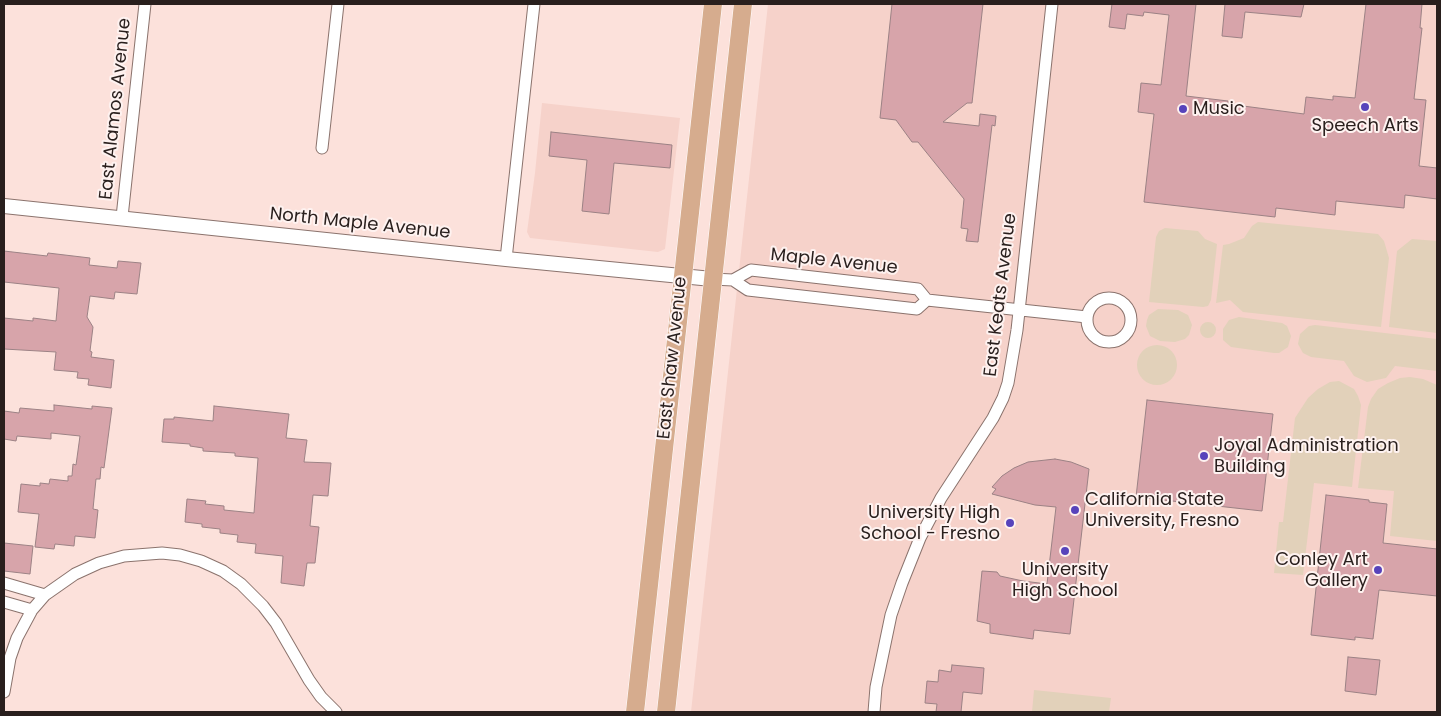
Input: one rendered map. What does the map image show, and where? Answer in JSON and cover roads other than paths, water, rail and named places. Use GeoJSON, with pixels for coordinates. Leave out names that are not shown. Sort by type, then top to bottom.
{"type":"FeatureCollection","features":[{"type":"Feature","properties":{"kind":"main road","name":"East Shaw Avenue"},"geometry":{"type":"LineString","coordinates":[[636,712],[712,4]]}},
{"type":"Feature","properties":{"kind":"main road","name":"East Shaw Avenue"},"geometry":{"type":"LineString","coordinates":[[666,712],[743,4]]}},
{"type":"Feature","properties":{"kind":"street","name":"East Alamos Avenue"},"geometry":{"type":"LineString","coordinates":[[122,218],[145,4]]}},
{"type":"Feature","properties":{"kind":"street"},"geometry":{"type":"LineString","coordinates":[[322,148],[338,4]]}},
{"type":"Feature","properties":{"kind":"street"},"geometry":{"type":"LineString","coordinates":[[506,259],[534,4]]}},
{"type":"Feature","properties":{"kind":"street","name":"East Keats Avenue"},"geometry":{"type":"LineString","coordinates":[[874,712],[876,687],[883,651],[891,615],[902,583],[935,508],[993,418],[1003,398],[1012,370],[1052,4]]}},
{"type":"Feature","properties":{"kind":"street","name":"North Maple Avenue"},"geometry":{"type":"LineString","coordinates":[[4,206],[712,279]]}},
{"type":"Feature","properties":{"kind":"street","name":"Maple Avenue"},"geometry":{"type":"LineString","coordinates":[[733,280],[751,270],[918,289],[927,300],[1087,317]]}},
{"type":"Feature","properties":{"kind":"street","name":"Maple Avenue"},"geometry":{"type":"LineString","coordinates":[[712,279],[733,280],[748,290],[887,306],[917,308],[927,300]]}},
{"type":"Feature","properties":{"kind":"street"},"geometry":{"type":"LineString","coordinates":[[4,692],[10,658],[21,630],[32,610],[45,595],[75,574],[99,563],[124,556],[162,553],[180,555],[200,561],[223,572],[241,584],[263,606],[284,636],[309,680],[321,697],[336,712]]}},
{"type":"Feature","properties":{"kind":"street"},"geometry":{"type":"LineString","coordinates":[[4,583],[45,595]]}},
{"type":"Feature","properties":{"kind":"street"},"geometry":{"type":"LineString","coordinates":[[4,602],[32,610]]}},
{"type":"Feature","properties":{"kind":"place","name":"Speech Arts"},"geometry":{"type":"Point","coordinates":[1365,107]}},
{"type":"Feature","properties":{"kind":"place","name":"Music"},"geometry":{"type":"Point","coordinates":[1183,109]}},
{"type":"Feature","properties":{"kind":"place","name":"Joyal Administration Building"},"geometry":{"type":"Point","coordinates":[1204,456]}},
{"type":"Feature","properties":{"kind":"place","name":"California State University, Fresno"},"geometry":{"type":"Point","coordinates":[1075,510]}},
{"type":"Feature","properties":{"kind":"place","name":"University High School - Fresno"},"geometry":{"type":"Point","coordinates":[1010,523]}},
{"type":"Feature","properties":{"kind":"place","name":"University High School"},"geometry":{"type":"Point","coordinates":[1065,551]}},
{"type":"Feature","properties":{"kind":"place","name":"Conley Art Gallery"},"geometry":{"type":"Point","coordinates":[1378,570]}}]}
